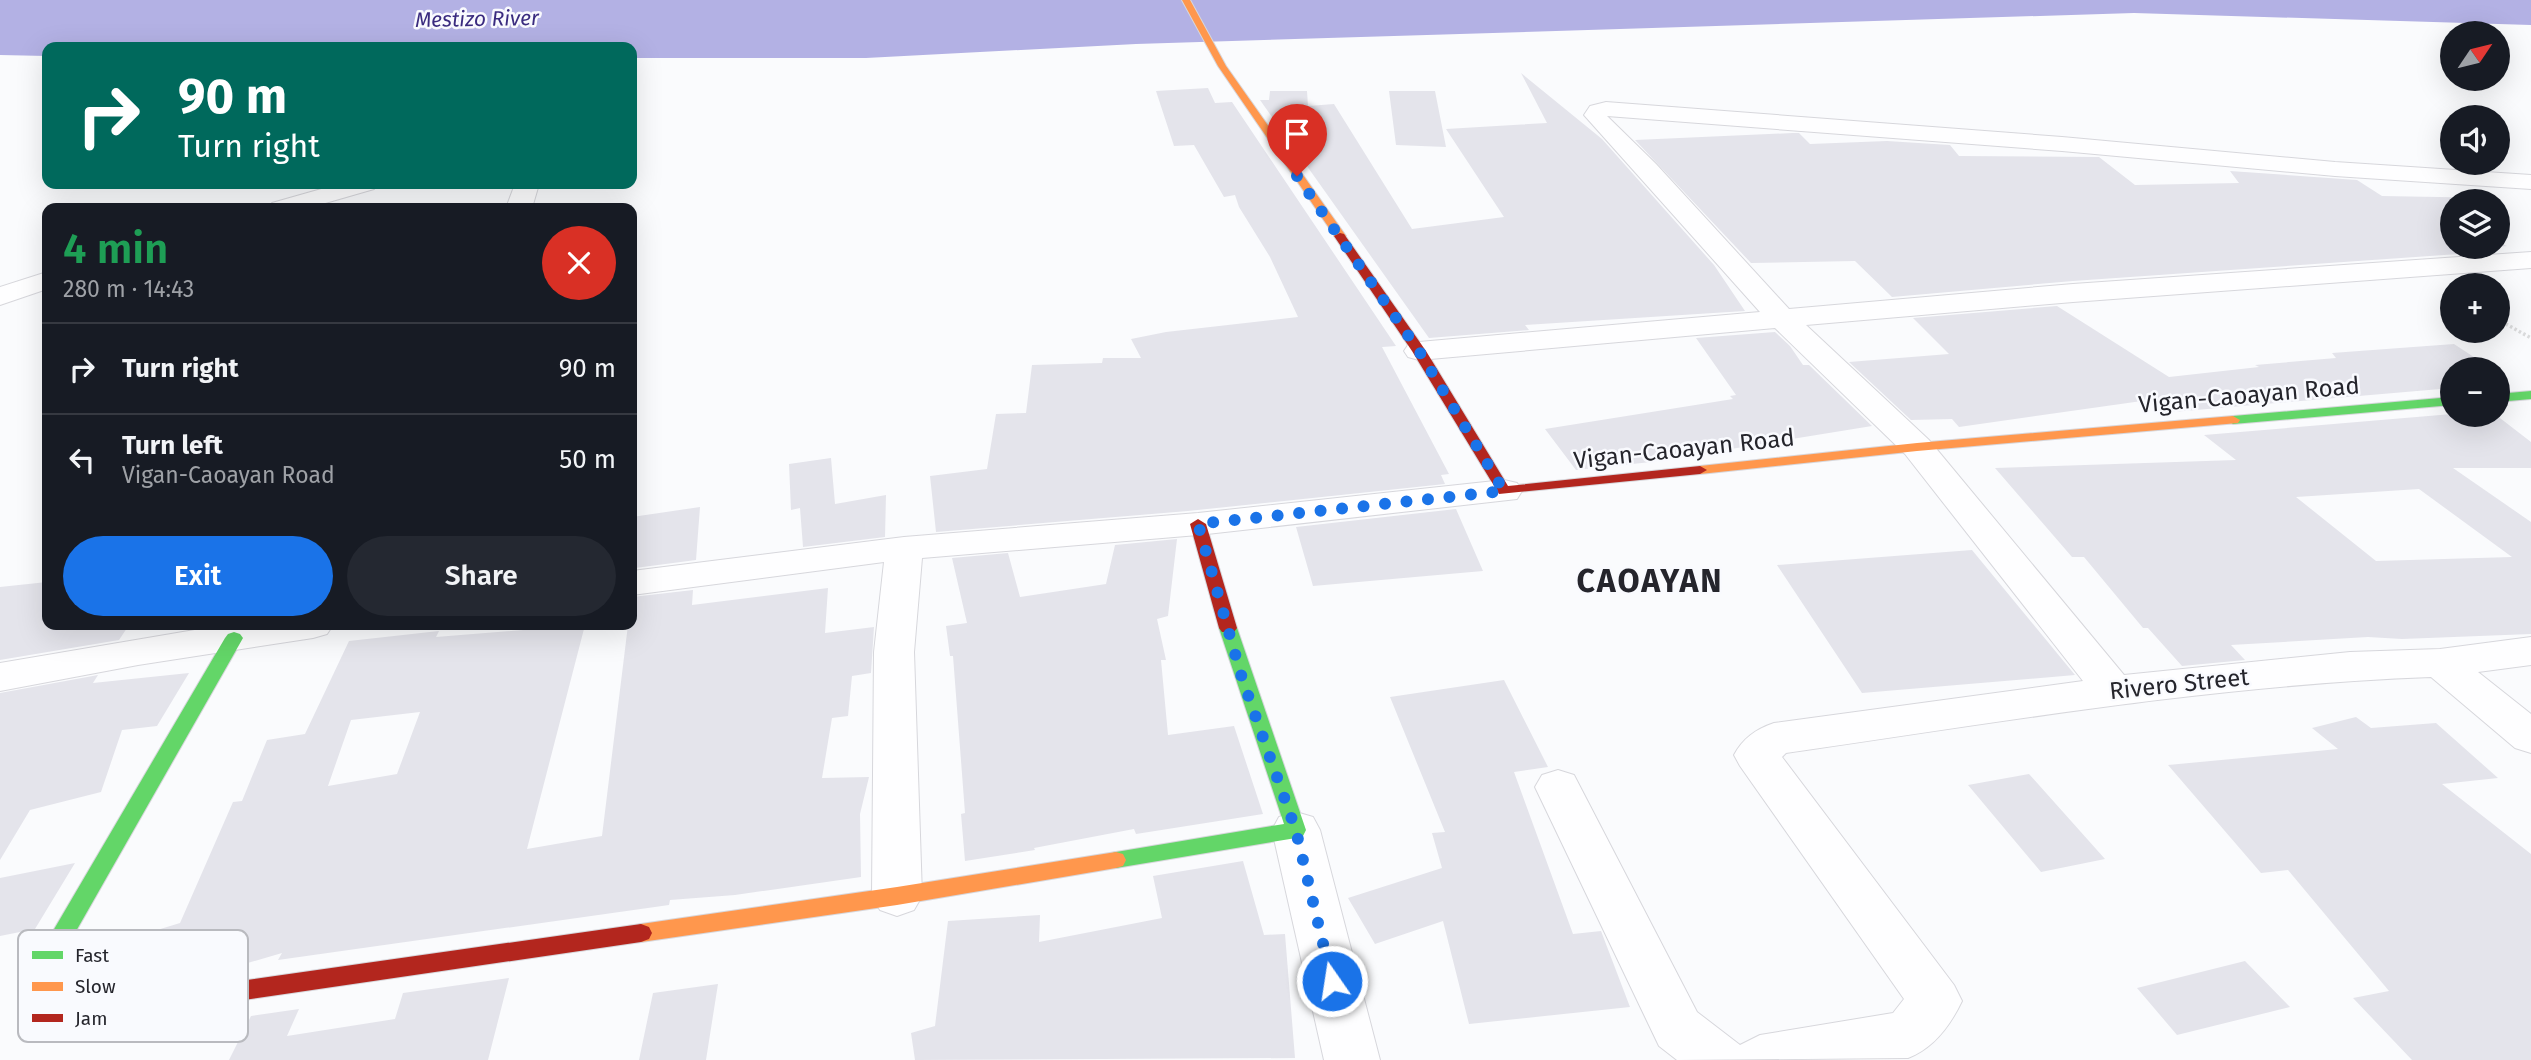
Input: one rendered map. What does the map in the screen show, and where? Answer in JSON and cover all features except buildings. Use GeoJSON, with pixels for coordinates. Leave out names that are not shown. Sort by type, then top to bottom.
{"type":"FeatureCollection","features":[{"type":"Feature","properties":{"kind":"main road"},"geometry":{"type":"LineString","coordinates":[[1186,0],[1222,66],[1419,351],[1504,491]]}},
{"type":"Feature","properties":{"kind":"main road"},"geometry":{"type":"LineString","coordinates":[[2510,397],[2531,395]]}},
{"type":"Feature","properties":{"kind":"main road","name":"Vigan-Caoayan Road"},"geometry":{"type":"LineString","coordinates":[[1504,491],[1917,447],[2440,402]]}},
{"type":"Feature","properties":{"kind":"main road"},"geometry":{"type":"LineString","coordinates":[[248,991],[897,896],[1296,831],[1242,678],[1198,524]]}},
{"type":"Feature","properties":{"kind":"main road"},"geometry":{"type":"LineString","coordinates":[[65,930],[234,638]]}},
{"type":"Feature","properties":{"kind":"street"},"geometry":{"type":"LineString","coordinates":[[2113,691],[1917,447],[1782,319],[1647,169],[1600,122],[1595,115],[1598,111],[1606,109],[2062,144],[2335,169],[2531,182]]}},
{"type":"Feature","properties":{"kind":"street"},"geometry":{"type":"LineString","coordinates":[[298,203],[348,189]]}},
{"type":"Feature","properties":{"kind":"street"},"geometry":{"type":"LineString","coordinates":[[1419,351],[2073,293],[2531,260]]}},
{"type":"Feature","properties":{"kind":"street"},"geometry":{"type":"LineString","coordinates":[[0,296],[42,282]]}},
{"type":"Feature","properties":{"kind":"street"},"geometry":{"type":"LineString","coordinates":[[637,582],[904,548],[1198,524],[1504,491]]}},
{"type":"Feature","properties":{"kind":"street"},"geometry":{"type":"LineString","coordinates":[[897,896],[894,652],[904,548]]}},
{"type":"Feature","properties":{"kind":"street"},"geometry":{"type":"LineString","coordinates":[[0,677],[146,638],[234,638],[283,630]]}},
{"type":"Feature","properties":{"kind":"street","name":"Rivero Street"},"geometry":{"type":"LineString","coordinates":[[1760,1060],[1908,1034],[1935,1001],[1756,755],[1774,739],[1829,729],[2113,691],[2350,666],[2440,663],[2531,651]]}},
{"type":"Feature","properties":{"kind":"street"},"geometry":{"type":"LineString","coordinates":[[2440,663],[2531,737]]}},
{"type":"Feature","properties":{"kind":"street"},"geometry":{"type":"LineString","coordinates":[[1558,787],[1678,1029],[1719,1060]]}},
{"type":"Feature","properties":{"kind":"street"},"geometry":{"type":"LineString","coordinates":[[1296,831],[1352,1060]]}},
{"type":"Feature","properties":{"kind":"path"},"geometry":{"type":"LineString","coordinates":[[2510,326],[2531,338]]}},
{"type":"Feature","properties":{"kind":"water","name":"Mestizo River"},"geometry":{"type":"Polygon","coordinates":[[[0,0],[2531,0],[2531,25],[2510,24],[2510,21],[2440,22],[2134,13],[1136,44],[866,58],[637,58],[637,42],[42,42],[42,56],[0,55],[0,0]]]}},
{"type":"Feature","properties":{"kind":"traffic: fast"},"geometry":{"type":"LineString","coordinates":[[2510,397],[2531,395]]}},
{"type":"Feature","properties":{"kind":"traffic: fast"},"geometry":{"type":"LineString","coordinates":[[2233,420],[2440,402]]}},
{"type":"Feature","properties":{"kind":"traffic: fast"},"geometry":{"type":"LineString","coordinates":[[1116,860],[1296,830],[1228,628]]}},
{"type":"Feature","properties":{"kind":"traffic: fast"},"geometry":{"type":"LineString","coordinates":[[65,930],[234,638]]}},
{"type":"Feature","properties":{"kind":"traffic: slow"},"geometry":{"type":"LineString","coordinates":[[1186,0],[1222,66],[1340,236]]}},
{"type":"Feature","properties":{"kind":"traffic: slow"},"geometry":{"type":"LineString","coordinates":[[1700,470],[1917,447],[2233,420]]}},
{"type":"Feature","properties":{"kind":"traffic: slow"},"geometry":{"type":"LineString","coordinates":[[641,933],[897,896],[1116,860]]}},
{"type":"Feature","properties":{"kind":"traffic: jam"},"geometry":{"type":"LineString","coordinates":[[1340,236],[1419,351],[1504,491],[1700,470]]}},
{"type":"Feature","properties":{"kind":"traffic: jam"},"geometry":{"type":"LineString","coordinates":[[1198,524],[1228,628]]}},
{"type":"Feature","properties":{"kind":"traffic: jam"},"geometry":{"type":"LineString","coordinates":[[248,990],[641,933]]}},
{"type":"Feature","properties":{"kind":"district","name":"CAOAYAN"},"geometry":{"type":"Point","coordinates":[1650,581]}},
{"type":"Feature","properties":{"kind":"route"},"geometry":{"type":"LineString","coordinates":[[1297,176],[1419,351],[1504,491],[1198,524],[1242,678],[1296,831],[1332,981]]}}]}
